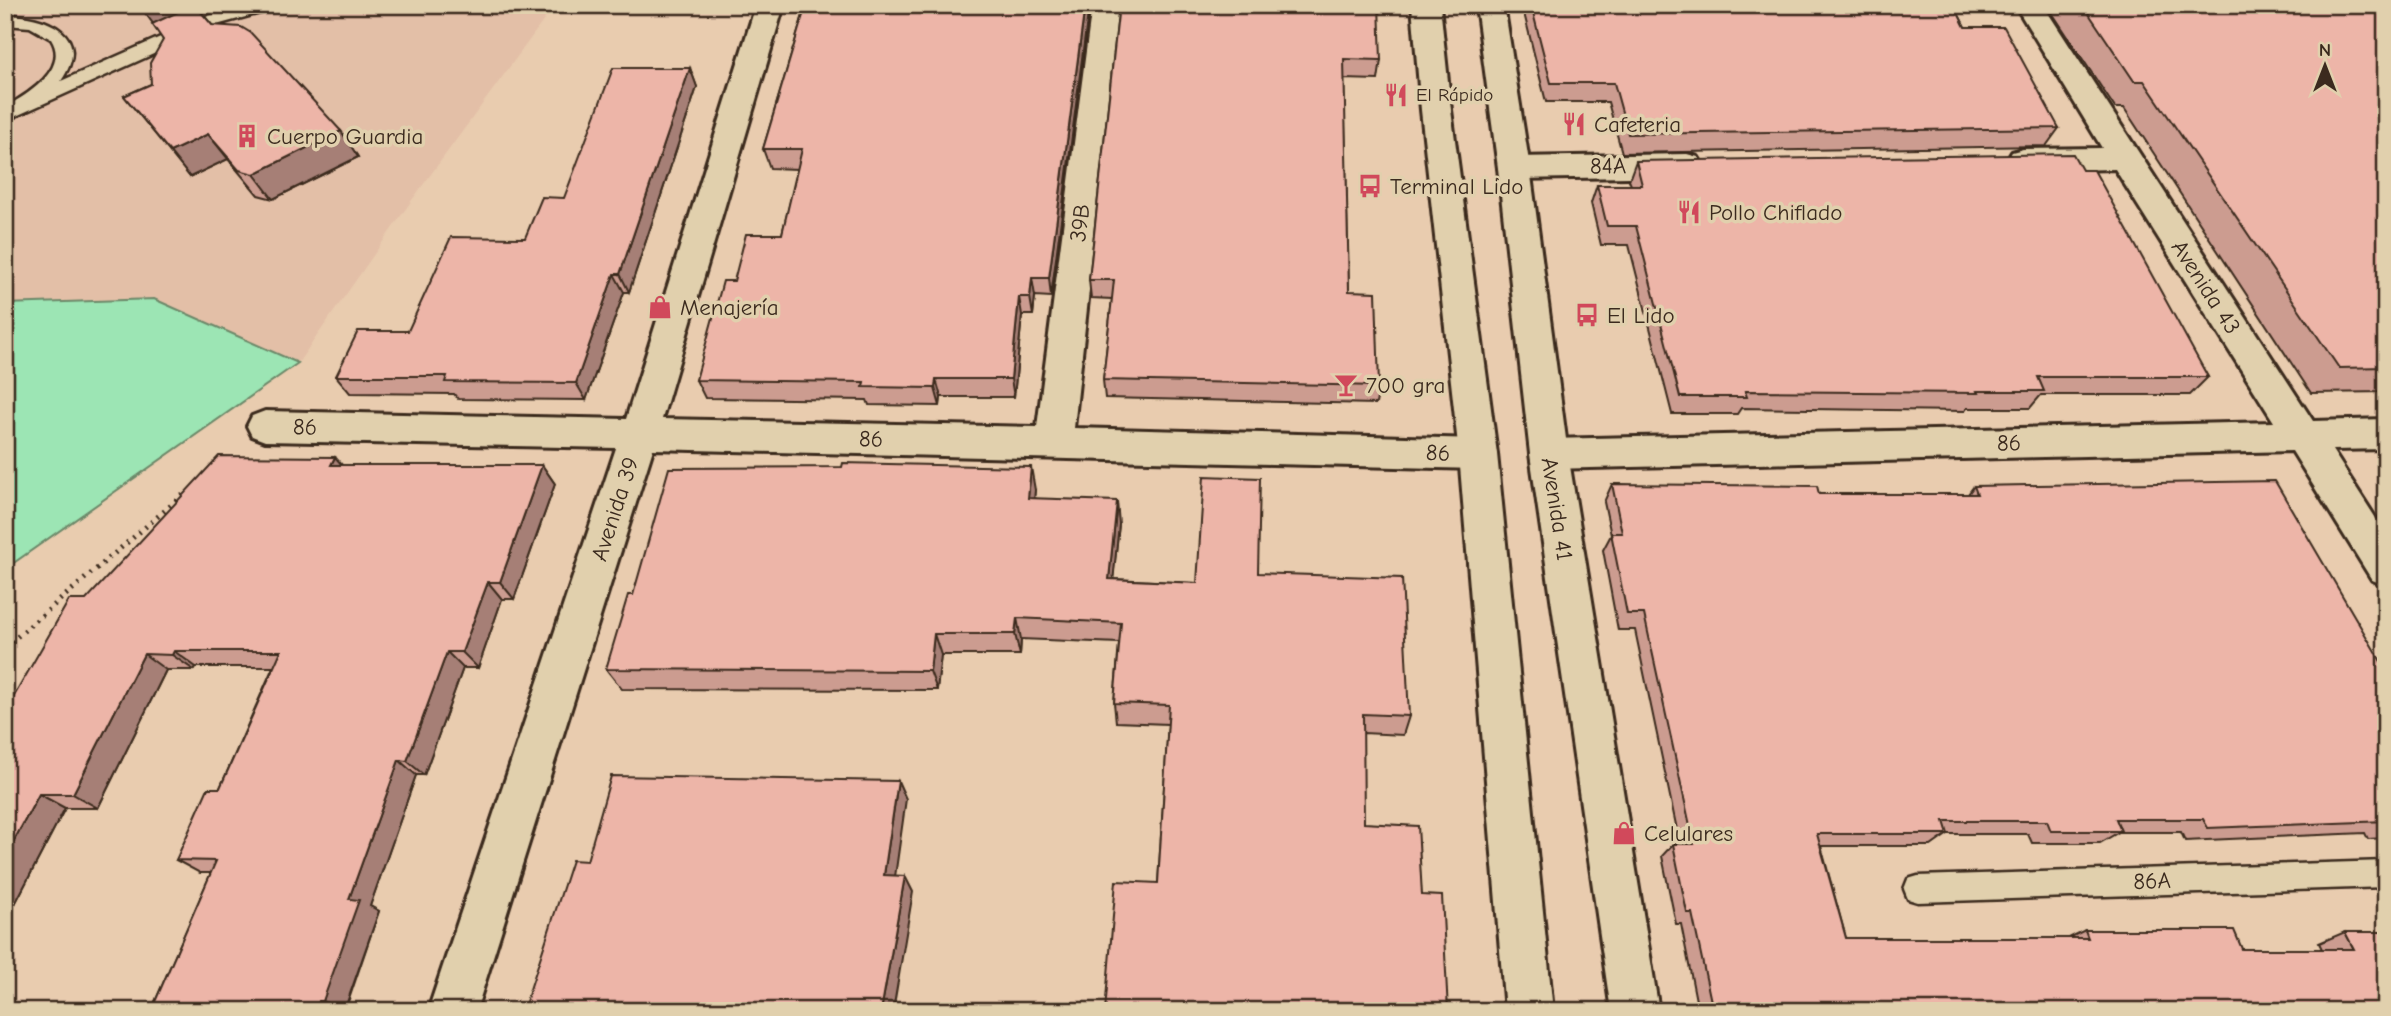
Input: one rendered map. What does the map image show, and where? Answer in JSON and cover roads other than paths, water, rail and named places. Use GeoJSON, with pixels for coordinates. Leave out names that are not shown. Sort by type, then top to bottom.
{"type":"FeatureCollection","features":[{"type":"Feature","properties":{"kind":"street","name":"Avenida 39"},"geometry":{"type":"LineString","coordinates":[[453,1011],[639,435],[770,5]]}},
{"type":"Feature","properties":{"kind":"street","name":"39B"},"geometry":{"type":"LineString","coordinates":[[1054,442],[1106,5]]}},
{"type":"Feature","properties":{"kind":"street"},"geometry":{"type":"LineString","coordinates":[[1426,5],[1436,110],[1478,454],[1530,1011]]}},
{"type":"Feature","properties":{"kind":"street","name":"Avenida 41"},"geometry":{"type":"LineString","coordinates":[[1490,5],[1514,168],[1549,454],[1634,1011]]}},
{"type":"Feature","properties":{"kind":"street","name":"Avenida 43"},"geometry":{"type":"LineString","coordinates":[[2029,5],[2122,158],[2304,436],[2386,568]]}},
{"type":"Feature","properties":{"kind":"street"},"geometry":{"type":"LineString","coordinates":[[1998,160],[2122,158]]}},
{"type":"Feature","properties":{"kind":"street","name":"84A"},"geometry":{"type":"LineString","coordinates":[[1514,168],[1721,164]]}},
{"type":"Feature","properties":{"kind":"street","name":"86"},"geometry":{"type":"LineString","coordinates":[[265,426],[1054,442],[1478,454]]}},
{"type":"Feature","properties":{"kind":"street","name":"86"},"geometry":{"type":"LineString","coordinates":[[1549,454],[2386,434]]}},
{"type":"Feature","properties":{"kind":"lane"},"geometry":{"type":"LineString","coordinates":[[214,20],[226,5]]}},
{"type":"Feature","properties":{"kind":"lane"},"geometry":{"type":"LineString","coordinates":[[5,115],[214,20],[269,5]]}},
{"type":"Feature","properties":{"kind":"lane"},"geometry":{"type":"LineString","coordinates":[[5,20],[38,23],[56,32],[65,46],[63,64],[51,83],[29,102]]}},
{"type":"Feature","properties":{"kind":"lane","name":"86A"},"geometry":{"type":"LineString","coordinates":[[1917,889],[2386,874]]}},
{"type":"Feature","properties":{"kind":"place","name":"El Rápido"},"geometry":{"type":"Point","coordinates":[1396,95]}},
{"type":"Feature","properties":{"kind":"place","name":"Cafeteria"},"geometry":{"type":"Point","coordinates":[1574,124]}},
{"type":"Feature","properties":{"kind":"place","name":"Cuerpo Guardia"},"geometry":{"type":"Point","coordinates":[247,136]}},
{"type":"Feature","properties":{"kind":"place","name":"Terminal Lido"},"geometry":{"type":"Point","coordinates":[1370,186]}},
{"type":"Feature","properties":{"kind":"place","name":"Pollo Chiflado"},"geometry":{"type":"Point","coordinates":[1689,212]}},
{"type":"Feature","properties":{"kind":"place","name":"Menajería"},"geometry":{"type":"Point","coordinates":[660,307]}},
{"type":"Feature","properties":{"kind":"place","name":"El Lido"},"geometry":{"type":"Point","coordinates":[1587,315]}},
{"type":"Feature","properties":{"kind":"place","name":"700 gra"},"geometry":{"type":"Point","coordinates":[1346,385]}},
{"type":"Feature","properties":{"kind":"place","name":"Celulares"},"geometry":{"type":"Point","coordinates":[1624,833]}}]}
